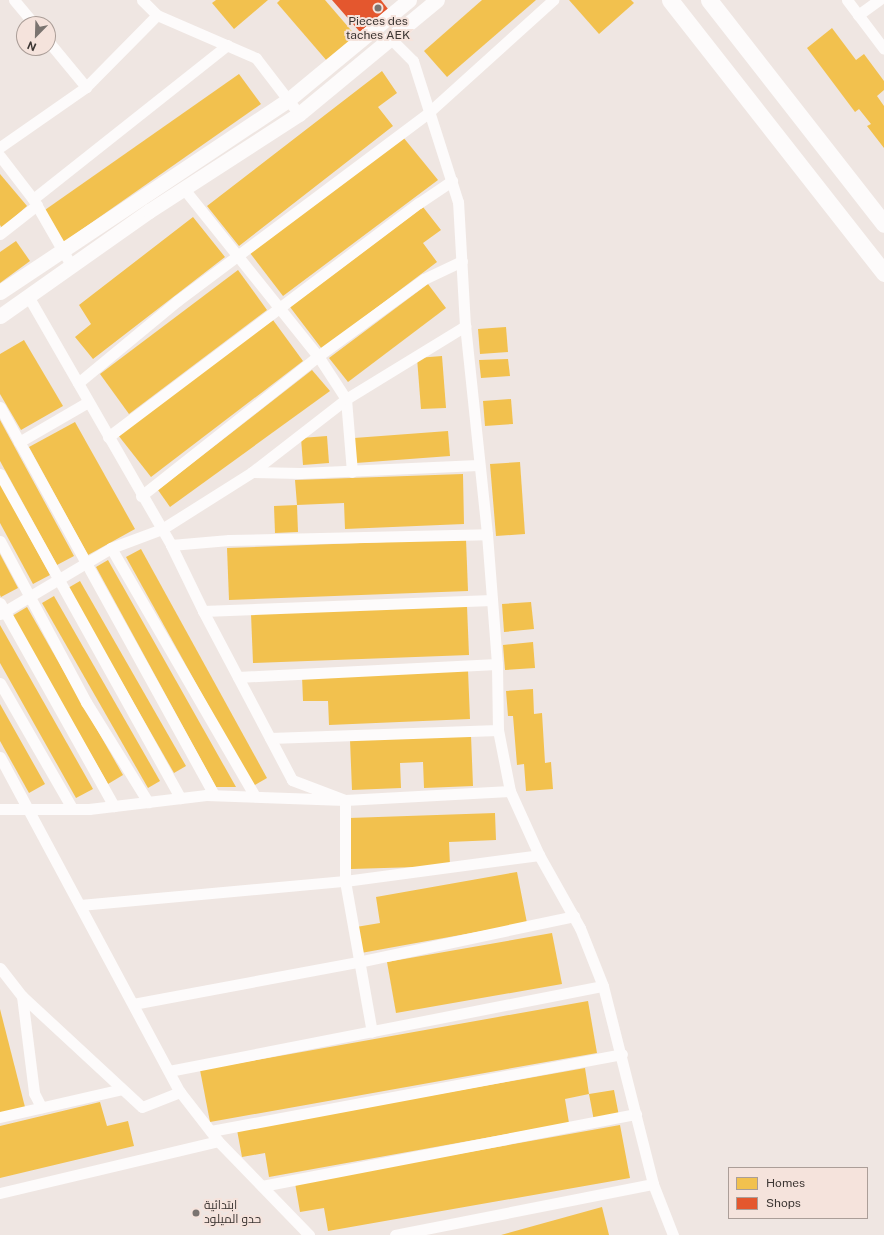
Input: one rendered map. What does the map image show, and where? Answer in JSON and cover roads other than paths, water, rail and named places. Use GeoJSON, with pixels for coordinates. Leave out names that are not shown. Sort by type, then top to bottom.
{"type":"FeatureCollection","features":[{"type":"Feature","properties":{"kind":"main road"},"geometry":{"type":"LineString","coordinates":[[0,316],[184,189],[299,114],[437,0]]}},
{"type":"Feature","properties":{"kind":"main road"},"geometry":{"type":"LineString","coordinates":[[670,0],[884,273]]}},
{"type":"Feature","properties":{"kind":"main road"},"geometry":{"type":"LineString","coordinates":[[709,0],[884,224]]}},
{"type":"Feature","properties":{"kind":"main road"},"geometry":{"type":"LineString","coordinates":[[0,292],[62,249],[288,100],[403,2]]}},
{"type":"Feature","properties":{"kind":"street"},"geometry":{"type":"LineString","coordinates":[[14,0],[27,16]]}},
{"type":"Feature","properties":{"kind":"street"},"geometry":{"type":"LineString","coordinates":[[142,0],[156,15],[256,58],[299,114]]}},
{"type":"Feature","properties":{"kind":"street"},"geometry":{"type":"LineString","coordinates":[[78,383],[237,255],[428,113],[553,0]]}},
{"type":"Feature","properties":{"kind":"street"},"geometry":{"type":"LineString","coordinates":[[847,0],[884,49]]}},
{"type":"Feature","properties":{"kind":"street"},"geometry":{"type":"LineString","coordinates":[[858,15],[879,0]]}},
{"type":"Feature","properties":{"kind":"street"},"geometry":{"type":"LineString","coordinates":[[403,2],[414,19]]}},
{"type":"Feature","properties":{"kind":"street"},"geometry":{"type":"LineString","coordinates":[[0,147],[86,87],[156,15]]}},
{"type":"Feature","properties":{"kind":"street"},"geometry":{"type":"LineString","coordinates":[[390,38],[413,61],[428,113],[458,202],[464,326],[478,465],[487,534],[497,664],[498,730],[510,791],[539,855],[574,916],[603,986],[622,1054],[653,1184],[673,1235]]}},
{"type":"Feature","properties":{"kind":"street"},"geometry":{"type":"LineString","coordinates":[[0,234],[35,202],[227,45]]}},
{"type":"Feature","properties":{"kind":"street"},"geometry":{"type":"LineString","coordinates":[[56,51],[86,87]]}},
{"type":"Feature","properties":{"kind":"street"},"geometry":{"type":"LineString","coordinates":[[0,156],[35,202],[71,266]]}},
{"type":"Feature","properties":{"kind":"street"},"geometry":{"type":"LineString","coordinates":[[108,437],[419,203],[452,182]]}},
{"type":"Feature","properties":{"kind":"street"},"geometry":{"type":"LineString","coordinates":[[184,189],[318,356],[346,399],[352,472]]}},
{"type":"Feature","properties":{"kind":"street"},"geometry":{"type":"LineString","coordinates":[[141,496],[318,356],[424,279],[462,261]]}},
{"type":"Feature","properties":{"kind":"street"},"geometry":{"type":"LineString","coordinates":[[28,296],[141,496],[171,545],[203,611],[292,780],[345,800]]}},
{"type":"Feature","properties":{"kind":"street"},"geometry":{"type":"LineString","coordinates":[[114,806],[1,610],[30,596],[111,548],[162,529],[252,472],[346,399],[464,326]]}},
{"type":"Feature","properties":{"kind":"street"},"geometry":{"type":"LineString","coordinates":[[19,442],[88,402]]}},
{"type":"Feature","properties":{"kind":"street"},"geometry":{"type":"LineString","coordinates":[[0,407],[214,795]]}},
{"type":"Feature","properties":{"kind":"street"},"geometry":{"type":"LineString","coordinates":[[252,472],[352,472],[478,465]]}},
{"type":"Feature","properties":{"kind":"street"},"geometry":{"type":"LineString","coordinates":[[0,474],[180,798]]}},
{"type":"Feature","properties":{"kind":"street"},"geometry":{"type":"LineString","coordinates":[[171,545],[229,540],[487,534]]}},
{"type":"Feature","properties":{"kind":"street"},"geometry":{"type":"LineString","coordinates":[[0,541],[86,702],[148,802]]}},
{"type":"Feature","properties":{"kind":"street"},"geometry":{"type":"LineString","coordinates":[[111,548],[255,796]]}},
{"type":"Feature","properties":{"kind":"street"},"geometry":{"type":"LineString","coordinates":[[203,611],[492,600]]}},
{"type":"Feature","properties":{"kind":"street"},"geometry":{"type":"LineString","coordinates":[[238,677],[497,664]]}},
{"type":"Feature","properties":{"kind":"street"},"geometry":{"type":"LineString","coordinates":[[0,683],[72,808]]}},
{"type":"Feature","properties":{"kind":"street"},"geometry":{"type":"LineString","coordinates":[[270,738],[498,730]]}},
{"type":"Feature","properties":{"kind":"street"},"geometry":{"type":"LineString","coordinates":[[0,757],[180,1092],[218,1141],[309,1235]]}},
{"type":"Feature","properties":{"kind":"street"},"geometry":{"type":"LineString","coordinates":[[0,809],[27,807],[72,808],[114,806],[214,795],[345,800],[510,791]]}},
{"type":"Feature","properties":{"kind":"street"},"geometry":{"type":"LineString","coordinates":[[345,800],[345,881],[358,962],[372,1032]]}},
{"type":"Feature","properties":{"kind":"street"},"geometry":{"type":"LineString","coordinates":[[80,905],[345,881],[539,855]]}},
{"type":"Feature","properties":{"kind":"street"},"geometry":{"type":"LineString","coordinates":[[133,1004],[358,962],[574,916]]}},
{"type":"Feature","properties":{"kind":"street"},"geometry":{"type":"LineString","coordinates":[[0,968],[22,996],[142,1107],[180,1092]]}},
{"type":"Feature","properties":{"kind":"street"},"geometry":{"type":"LineString","coordinates":[[168,1071],[603,986]]}},
{"type":"Feature","properties":{"kind":"street"},"geometry":{"type":"LineString","coordinates":[[22,996],[34,1093],[41,1107]]}},
{"type":"Feature","properties":{"kind":"street"},"geometry":{"type":"LineString","coordinates":[[211,1131],[622,1054]]}},
{"type":"Feature","properties":{"kind":"street"},"geometry":{"type":"LineString","coordinates":[[0,1117],[122,1089]]}},
{"type":"Feature","properties":{"kind":"street"},"geometry":{"type":"LineString","coordinates":[[262,1186],[636,1114]]}},
{"type":"Feature","properties":{"kind":"street"},"geometry":{"type":"LineString","coordinates":[[0,1193],[218,1141]]}},
{"type":"Feature","properties":{"kind":"street"},"geometry":{"type":"LineString","coordinates":[[395,1235],[653,1184]]}},
{"type":"Feature","properties":{"kind":"place","name":"Pieces des taches AEK"},"geometry":{"type":"Point","coordinates":[378,8]}},
{"type":"Feature","properties":{"kind":"place","name":"ابتدائية حدو الميلود"},"geometry":{"type":"Point","coordinates":[196,1213]}}]}
